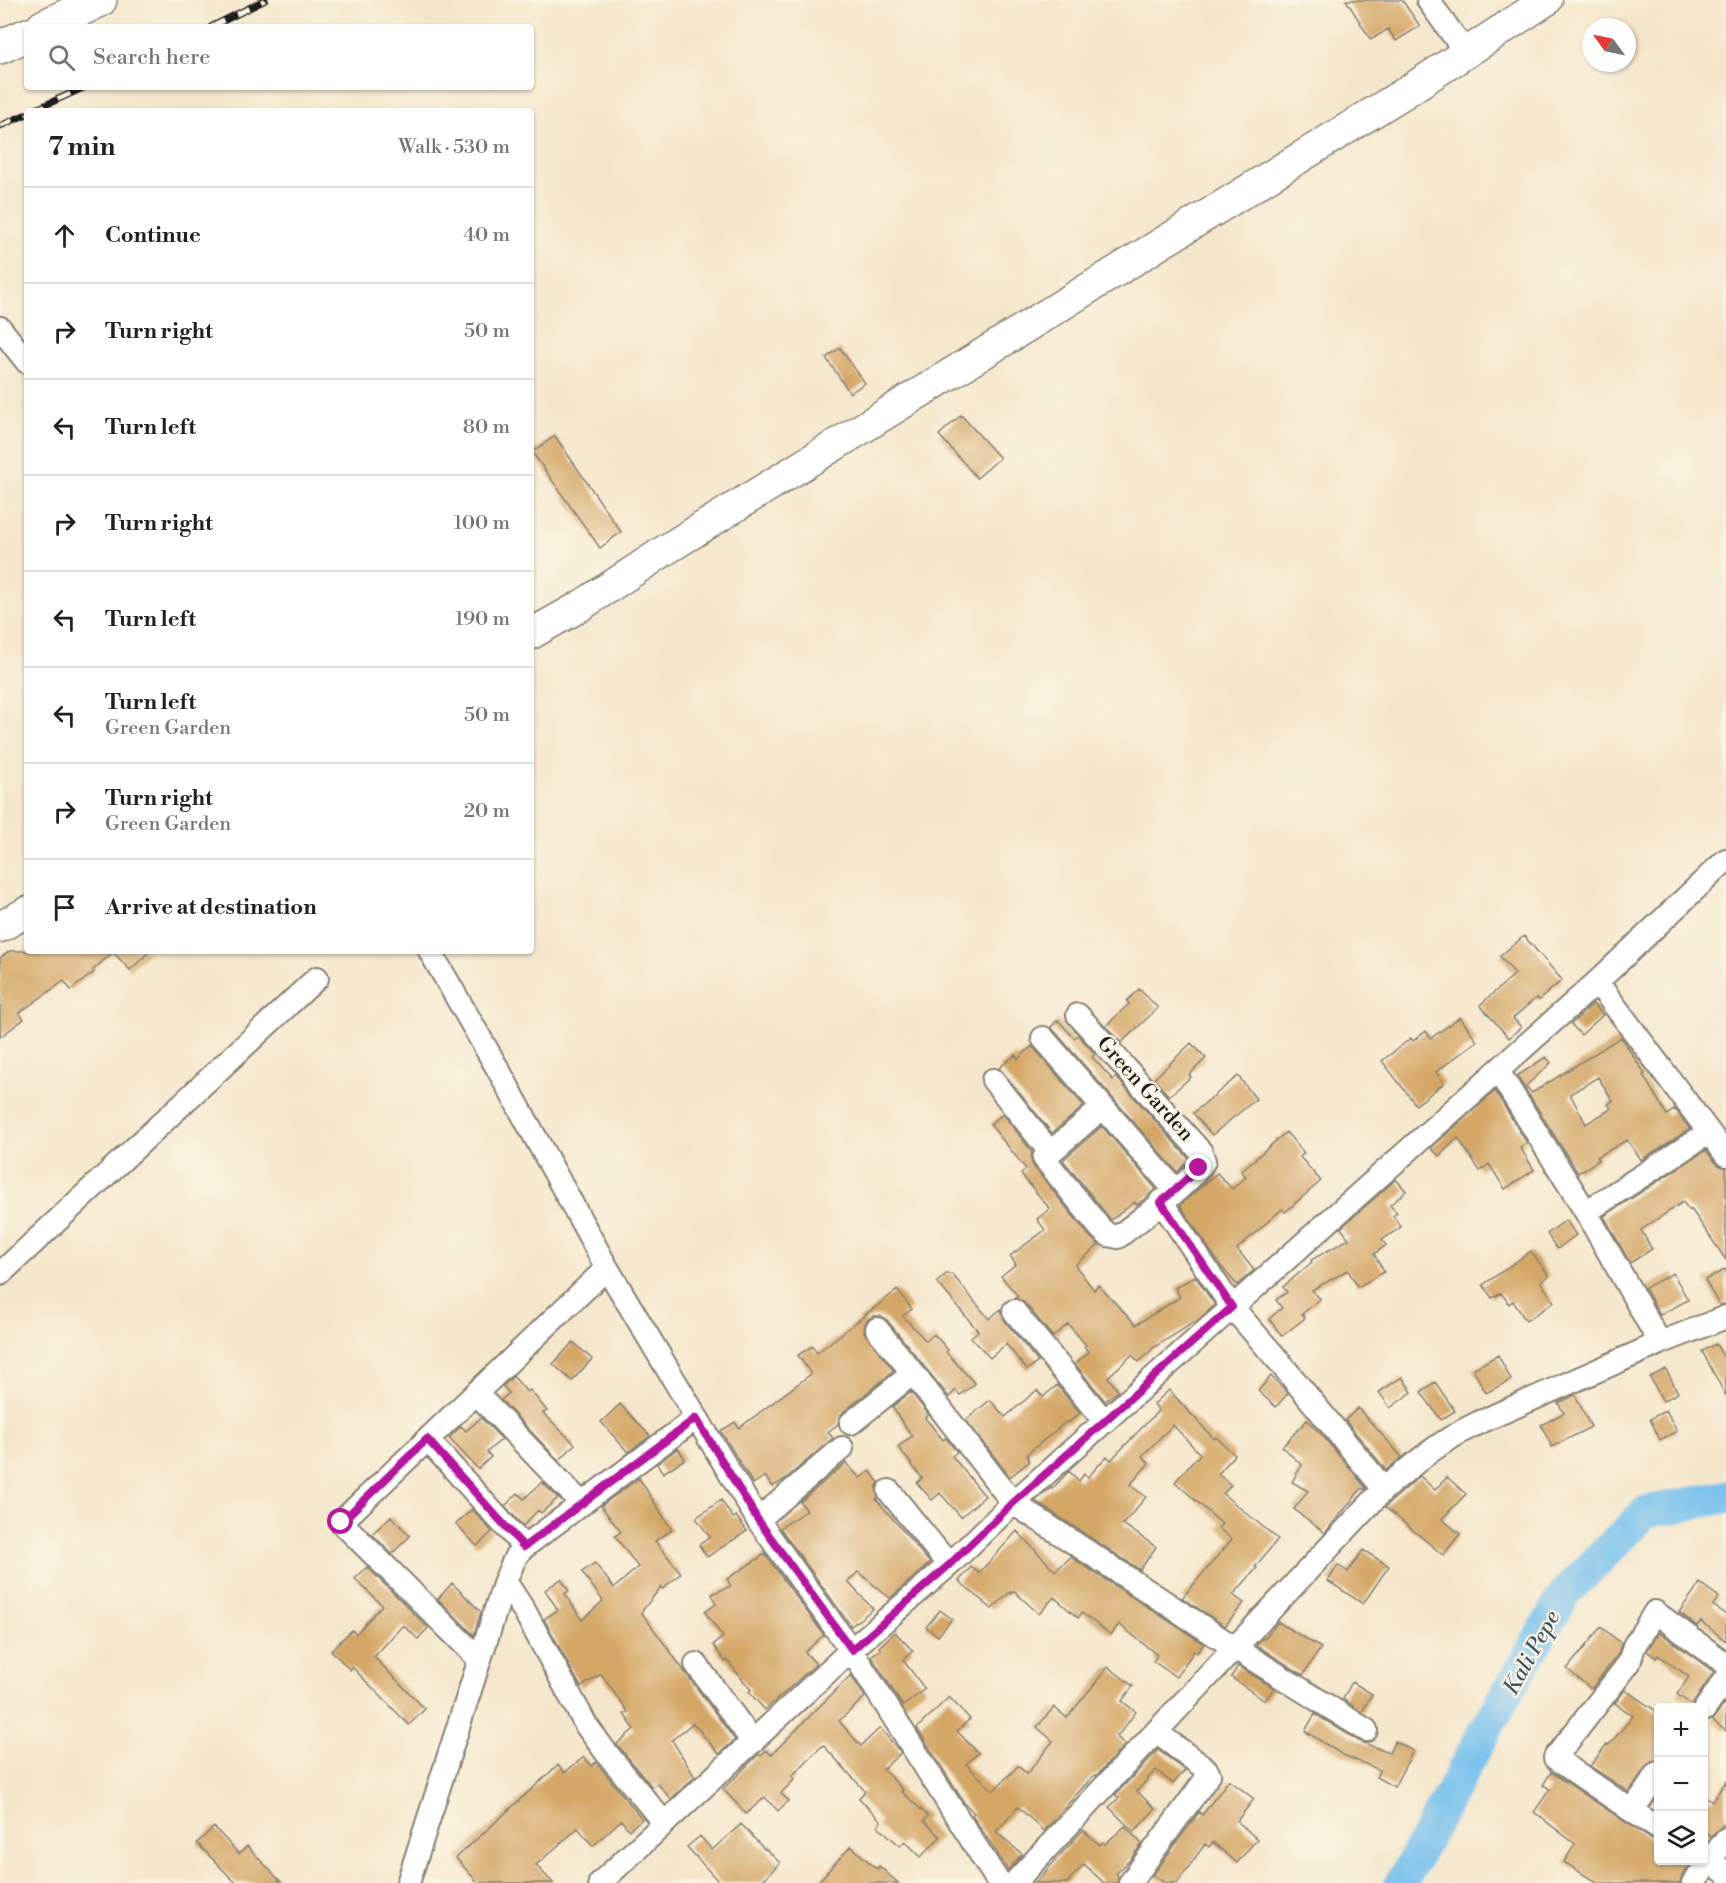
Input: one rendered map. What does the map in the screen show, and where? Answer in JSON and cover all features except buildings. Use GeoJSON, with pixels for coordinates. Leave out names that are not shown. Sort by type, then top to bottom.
{"type":"FeatureCollection","features":[{"type":"Feature","properties":{"kind":"highway"},"geometry":{"type":"LineString","coordinates":[[49,24],[100,0]]}},
{"type":"Feature","properties":{"kind":"highway"},"geometry":{"type":"LineString","coordinates":[[0,48],[24,36]]}},
{"type":"Feature","properties":{"kind":"main road"},"geometry":{"type":"LineString","coordinates":[[534,632],[579,607],[667,549],[1396,99],[1547,0]]}},
{"type":"Feature","properties":{"kind":"main road"},"geometry":{"type":"LineString","coordinates":[[0,927],[24,914]]}},
{"type":"Feature","properties":{"kind":"street"},"geometry":{"type":"LineString","coordinates":[[1428,0],[1466,53]]}},
{"type":"Feature","properties":{"kind":"street"},"geometry":{"type":"LineString","coordinates":[[0,328],[24,358]]}},
{"type":"Feature","properties":{"kind":"street"},"geometry":{"type":"LineString","coordinates":[[605,1882],[664,1823],[852,1650],[949,1565],[1013,1503],[1597,982],[1726,861]]}},
{"type":"Feature","properties":{"kind":"street"},"geometry":{"type":"LineString","coordinates":[[432,954],[607,1268],[758,1520],[852,1650],[999,1883]]}},
{"type":"Feature","properties":{"kind":"street"},"geometry":{"type":"LineString","coordinates":[[0,1274],[317,978]]}},
{"type":"Feature","properties":{"kind":"street"},"geometry":{"type":"LineString","coordinates":[[1597,982],[1726,1155]]}},
{"type":"Feature","properties":{"kind":"street","name":"Green Garden"},"geometry":{"type":"LineString","coordinates":[[1078,1015],[1201,1152],[1204,1161],[1168,1196],[1118,1237],[1108,1235],[1044,1161],[1046,1155],[1103,1107]]}},
{"type":"Feature","properties":{"kind":"street","name":"Green Garden"},"geometry":{"type":"LineString","coordinates":[[1043,1038],[1103,1107],[1168,1196],[1232,1307],[1278,1359],[1384,1489]]}},
{"type":"Feature","properties":{"kind":"street"},"geometry":{"type":"LineString","coordinates":[[1498,1071],[1586,1212],[1660,1343]]}},
{"type":"Feature","properties":{"kind":"street","name":"Green Garden"},"geometry":{"type":"LineString","coordinates":[[993,1080],[1050,1152]]}},
{"type":"Feature","properties":{"kind":"street"},"geometry":{"type":"LineString","coordinates":[[1586,1212],[1708,1133]]}},
{"type":"Feature","properties":{"kind":"street"},"geometry":{"type":"LineString","coordinates":[[479,1659],[341,1522],[607,1268]]}},
{"type":"Feature","properties":{"kind":"street"},"geometry":{"type":"LineString","coordinates":[[1014,1311],[1105,1422]]}},
{"type":"Feature","properties":{"kind":"street"},"geometry":{"type":"LineString","coordinates":[[1014,1883],[1384,1489],[1425,1454],[1450,1436],[1660,1343],[1726,1317]]}},
{"type":"Feature","properties":{"kind":"street"},"geometry":{"type":"LineString","coordinates":[[877,1329],[1013,1503],[1234,1648],[1366,1730]]}},
{"type":"Feature","properties":{"kind":"street"},"geometry":{"type":"LineString","coordinates":[[851,1423],[913,1373]]}},
{"type":"Feature","properties":{"kind":"street"},"geometry":{"type":"LineString","coordinates":[[476,1392],[582,1504]]}},
{"type":"Feature","properties":{"kind":"street"},"geometry":{"type":"LineString","coordinates":[[408,1883],[479,1659],[505,1581],[516,1556],[524,1547],[696,1418]]}},
{"type":"Feature","properties":{"kind":"street"},"geometry":{"type":"LineString","coordinates":[[427,1439],[524,1547]]}},
{"type":"Feature","properties":{"kind":"street"},"geometry":{"type":"LineString","coordinates":[[758,1520],[842,1448]]}},
{"type":"Feature","properties":{"kind":"street"},"geometry":{"type":"LineString","coordinates":[[889,1491],[949,1565]]}},
{"type":"Feature","properties":{"kind":"street"},"geometry":{"type":"LineString","coordinates":[[505,1581],[525,1612],[586,1725],[664,1823]]}},
{"type":"Feature","properties":{"kind":"street"},"geometry":{"type":"LineString","coordinates":[[1654,1825],[1555,1758],[1629,1663],[1634,1646],[1655,1612],[1726,1664]]}},
{"type":"Feature","properties":{"kind":"street"},"geometry":{"type":"LineString","coordinates":[[696,1664],[753,1742]]}},
{"type":"Feature","properties":{"kind":"street"},"geometry":{"type":"LineString","coordinates":[[1708,1704],[1726,1678]]}},
{"type":"Feature","properties":{"kind":"street"},"geometry":{"type":"LineString","coordinates":[[1130,1883],[1209,1775],[1206,1769],[1156,1732]]}},
{"type":"Feature","properties":{"kind":"street"},"geometry":{"type":"LineString","coordinates":[[1632,1811],[1654,1780]]}},
{"type":"Feature","properties":{"kind":"street"},"geometry":{"type":"LineString","coordinates":[[1693,1883],[1713,1864],[1726,1839]]}},
{"type":"Feature","properties":{"kind":"waterway","name":"Kali Pepe"},"geometry":{"type":"LineString","coordinates":[[1401,1883],[1480,1740],[1566,1592],[1646,1512],[1726,1497]]}},
{"type":"Feature","properties":{"kind":"railway"},"geometry":{"type":"LineString","coordinates":[[217,24],[265,0]]}},
{"type":"Feature","properties":{"kind":"railway"},"geometry":{"type":"LineString","coordinates":[[39,108],[78,90]]}},
{"type":"Feature","properties":{"kind":"railway"},"geometry":{"type":"LineString","coordinates":[[0,126],[24,115]]}},
{"type":"Feature","properties":{"kind":"route"},"geometry":{"type":"LineString","coordinates":[[341,1522],[427,1439],[524,1547],[696,1418],[758,1520],[852,1650],[949,1565],[1013,1503],[1232,1307],[1161,1202],[1199,1168]]}}]}
